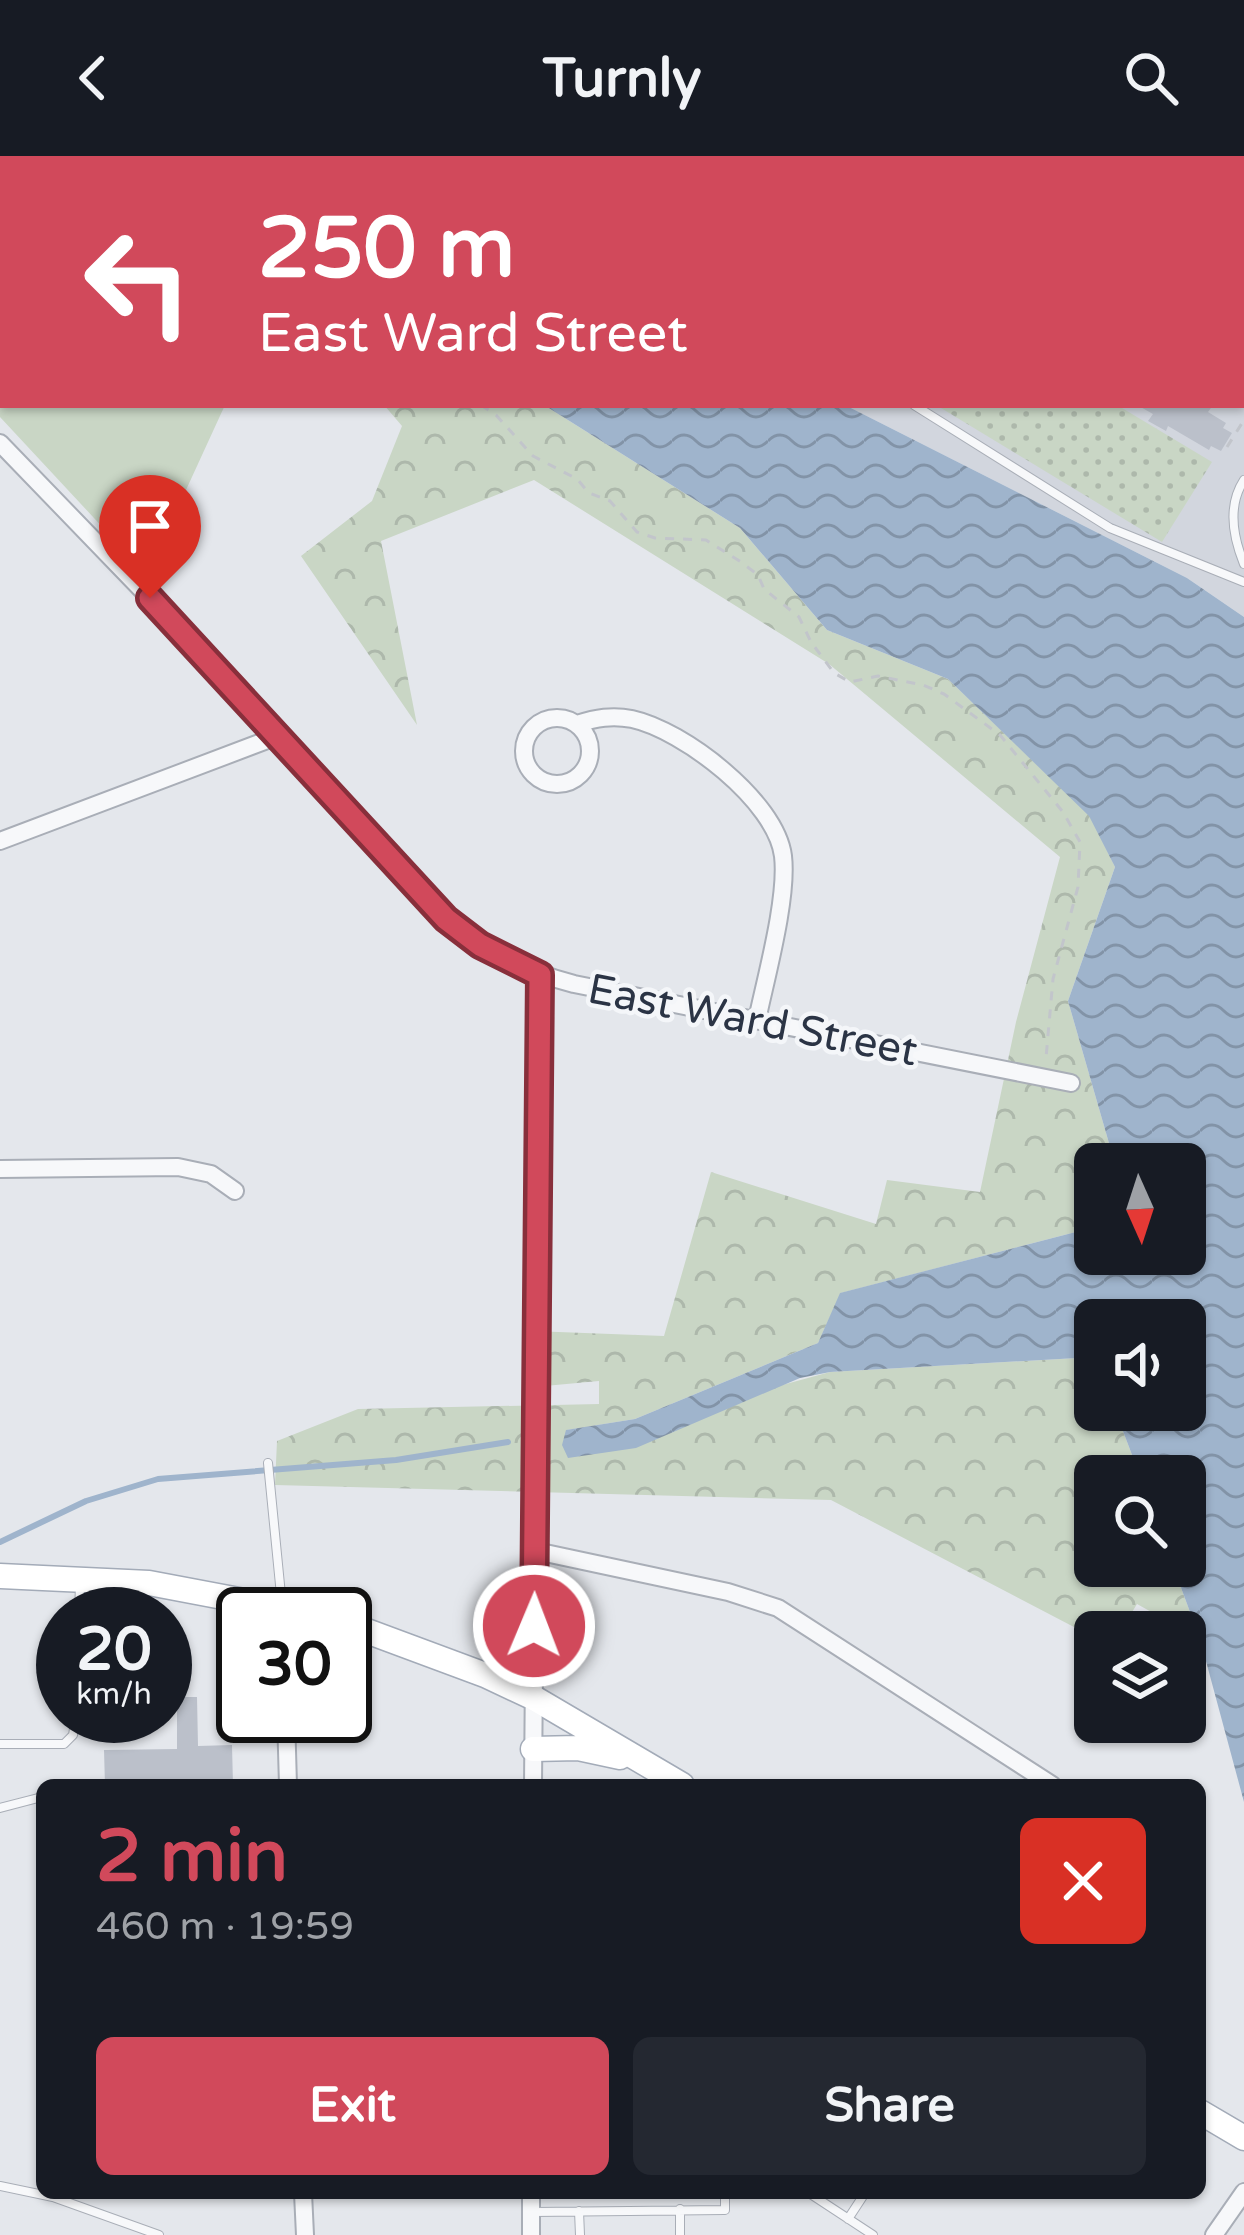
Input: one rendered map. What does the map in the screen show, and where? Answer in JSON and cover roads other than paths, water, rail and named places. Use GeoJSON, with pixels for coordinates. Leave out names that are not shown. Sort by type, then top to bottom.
{"type":"FeatureCollection","features":[{"type":"Feature","properties":{"kind":"main road"},"geometry":{"type":"LineString","coordinates":[[0,1576],[149,1583],[216,1597]]}},
{"type":"Feature","properties":{"kind":"main road"},"geometry":{"type":"LineString","coordinates":[[372,1632],[534,1698],[672,1779]]}},
{"type":"Feature","properties":{"kind":"main road"},"geometry":{"type":"LineString","coordinates":[[533,1749],[578,1748],[641,1761]]}},
{"type":"Feature","properties":{"kind":"main road"},"geometry":{"type":"LineString","coordinates":[[1206,2116],[1244,2138]]}},
{"type":"Feature","properties":{"kind":"street","name":"East Ward Street"},"geometry":{"type":"LineString","coordinates":[[0,443],[446,919],[480,945],[540,975],[1071,1083]]}},
{"type":"Feature","properties":{"kind":"street"},"geometry":{"type":"LineString","coordinates":[[578,724],[590,751],[584,770],[568,783],[538,778],[525,763],[530,732],[546,720],[568,719],[578,724],[603,716],[653,725],[674,735],[761,808],[783,854],[758,1020]]}},
{"type":"Feature","properties":{"kind":"street"},"geometry":{"type":"LineString","coordinates":[[0,841],[278,736]]}},
{"type":"Feature","properties":{"kind":"street"},"geometry":{"type":"LineString","coordinates":[[533,1779],[540,975]]}},
{"type":"Feature","properties":{"kind":"street"},"geometry":{"type":"LineString","coordinates":[[0,1169],[178,1166],[212,1174],[235,1190]]}},
{"type":"Feature","properties":{"kind":"street"},"geometry":{"type":"LineString","coordinates":[[536,1551],[728,1592],[778,1608],[1043,1779]]}},
{"type":"Feature","properties":{"kind":"street"},"geometry":{"type":"LineString","coordinates":[[287,1743],[288,1779]]}},
{"type":"Feature","properties":{"kind":"street"},"geometry":{"type":"LineString","coordinates":[[1214,2235],[1244,2192]]}},
{"type":"Feature","properties":{"kind":"street"},"geometry":{"type":"LineString","coordinates":[[303,2199],[305,2235]]}},
{"type":"Feature","properties":{"kind":"street"},"geometry":{"type":"LineString","coordinates":[[531,2203],[531,2235]]}},
{"type":"Feature","properties":{"kind":"lane"},"geometry":{"type":"LineString","coordinates":[[919,408],[1110,528],[1244,582]]}},
{"type":"Feature","properties":{"kind":"lane"},"geometry":{"type":"LineString","coordinates":[[1244,480],[1233,508],[1236,544],[1244,564]]}},
{"type":"Feature","properties":{"kind":"lane"},"geometry":{"type":"LineString","coordinates":[[268,1463],[280,1587]]}},
{"type":"Feature","properties":{"kind":"lane"},"geometry":{"type":"LineString","coordinates":[[80,1578],[80,1587]]}},
{"type":"Feature","properties":{"kind":"lane"},"geometry":{"type":"LineString","coordinates":[[0,1744],[65,1743]]}},
{"type":"Feature","properties":{"kind":"lane"},"geometry":{"type":"LineString","coordinates":[[0,1808],[36,1799]]}},
{"type":"Feature","properties":{"kind":"lane"},"geometry":{"type":"LineString","coordinates":[[0,2186],[36,2192]]}},
{"type":"Feature","properties":{"kind":"lane"},"geometry":{"type":"LineString","coordinates":[[64,2199],[159,2235]]}},
{"type":"Feature","properties":{"kind":"lane"},"geometry":{"type":"LineString","coordinates":[[531,2203],[579,2211],[725,2210],[725,2199]]}},
{"type":"Feature","properties":{"kind":"lane"},"geometry":{"type":"LineString","coordinates":[[818,2199],[872,2235]]}},
{"type":"Feature","properties":{"kind":"lane"},"geometry":{"type":"LineString","coordinates":[[848,2219],[861,2199]]}},
{"type":"Feature","properties":{"kind":"lane"},"geometry":{"type":"LineString","coordinates":[[680,2209],[680,2235]]}},
{"type":"Feature","properties":{"kind":"lane"},"geometry":{"type":"LineString","coordinates":[[579,2211],[580,2235]]}},
{"type":"Feature","properties":{"kind":"water"},"geometry":{"type":"Polygon","coordinates":[[[549,408],[851,408],[1187,578],[1244,617],[1244,1802],[1206,1661],[1206,1611],[1190,1611],[1181,1587],[1206,1587],[1206,1455],[1132,1455],[1123,1431],[1206,1431],[1206,1299],[1074,1299],[1074,1358],[830,1372],[800,1378],[636,1448],[568,1458],[562,1445],[566,1430],[635,1419],[818,1343],[840,1293],[1074,1232],[1074,1275],[1206,1275],[1206,1143],[1109,1143],[1068,1001],[1115,867],[1089,816],[948,679],[827,630],[740,528],[549,408]]]}},
{"type":"Feature","properties":{"kind":"waterway"},"geometry":{"type":"LineString","coordinates":[[0,1542],[86,1501],[158,1479],[396,1460],[508,1442]]}}]}
